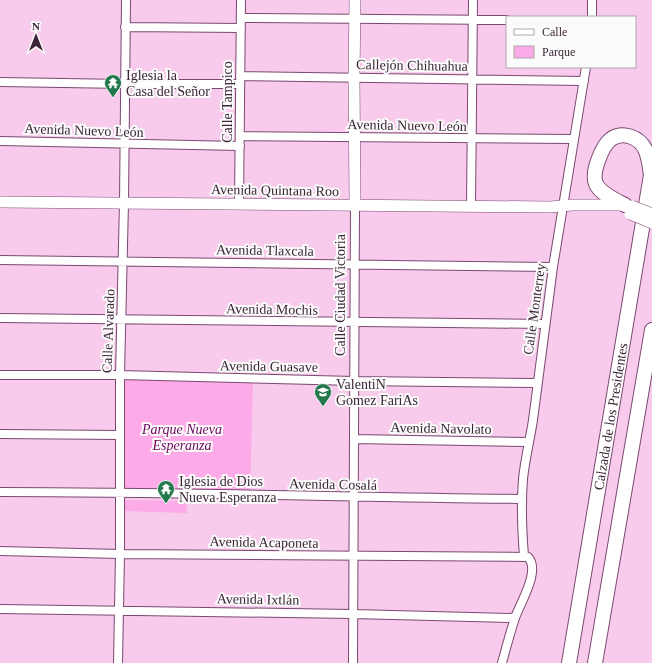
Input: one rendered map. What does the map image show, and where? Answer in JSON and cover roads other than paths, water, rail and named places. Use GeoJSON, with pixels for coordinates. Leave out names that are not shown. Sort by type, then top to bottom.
{"type":"FeatureCollection","features":[{"type":"Feature","properties":{"kind":"highway","name":"Calzada de los Presidentes"},"geometry":{"type":"LineString","coordinates":[[569,663],[651,172],[645,148],[633,137],[625,135],[617,136],[611,139],[607,144],[600,154],[594,177],[595,183],[604,193],[629,208]]}},
{"type":"Feature","properties":{"kind":"highway","name":"Calzada de los Presidentes"},"geometry":{"type":"LineString","coordinates":[[595,663],[652,330]]}},
{"type":"Feature","properties":{"kind":"street","name":"Calle Alvarado"},"geometry":{"type":"LineString","coordinates":[[118,663],[120,554],[119,435],[124,202],[126,0]]}},
{"type":"Feature","properties":{"kind":"street","name":"Calle Tampico"},"geometry":{"type":"LineString","coordinates":[[239,205],[241,0]]}},
{"type":"Feature","properties":{"kind":"street","name":"Calle Ciudad Victoria"},"geometry":{"type":"LineString","coordinates":[[352,663],[356,137],[354,78],[355,0]]}},
{"type":"Feature","properties":{"kind":"street"},"geometry":{"type":"LineString","coordinates":[[471,206],[473,0]]}},
{"type":"Feature","properties":{"kind":"street"},"geometry":{"type":"LineString","coordinates":[[592,0],[592,16]]}},
{"type":"Feature","properties":{"kind":"street"},"geometry":{"type":"LineString","coordinates":[[241,18],[506,20]]}},
{"type":"Feature","properties":{"kind":"street"},"geometry":{"type":"LineString","coordinates":[[125,28],[241,28]]}},
{"type":"Feature","properties":{"kind":"street","name":"Calle Monterrey"},"geometry":{"type":"LineString","coordinates":[[502,663],[515,618],[530,580],[532,564],[526,557],[522,499],[523,478],[532,425],[544,324],[586,68]]}},
{"type":"Feature","properties":{"kind":"street","name":"Callejón Chihuahua"},"geometry":{"type":"LineString","coordinates":[[0,82],[125,84],[354,78],[584,81]]}},
{"type":"Feature","properties":{"kind":"street","name":"Avenida Nuevo León"},"geometry":{"type":"LineString","coordinates":[[240,136],[573,140]]}},
{"type":"Feature","properties":{"kind":"street","name":"Avenida Nuevo León"},"geometry":{"type":"LineString","coordinates":[[0,141],[240,146]]}},
{"type":"Feature","properties":{"kind":"street","name":"Avenida Quintana Roo"},"geometry":{"type":"LineString","coordinates":[[0,202],[563,207],[617,212],[629,208]]}},
{"type":"Feature","properties":{"kind":"street"},"geometry":{"type":"LineString","coordinates":[[629,208],[652,214]]}},
{"type":"Feature","properties":{"kind":"street"},"geometry":{"type":"LineString","coordinates":[[629,208],[652,223]]}},
{"type":"Feature","properties":{"kind":"street","name":"Avenida Tlaxcala"},"geometry":{"type":"LineString","coordinates":[[0,260],[553,267]]}},
{"type":"Feature","properties":{"kind":"street","name":"Avenida Mochis"},"geometry":{"type":"LineString","coordinates":[[0,318],[544,324]]}},
{"type":"Feature","properties":{"kind":"street","name":"Avenida Guasave"},"geometry":{"type":"LineString","coordinates":[[0,375],[120,375],[354,381],[537,383]]}},
{"type":"Feature","properties":{"kind":"street"},"geometry":{"type":"LineString","coordinates":[[0,434],[119,435]]}},
{"type":"Feature","properties":{"kind":"street","name":"Avenida Navolato"},"geometry":{"type":"LineString","coordinates":[[354,439],[528,442]]}},
{"type":"Feature","properties":{"kind":"street","name":"Avenida Cosalá"},"geometry":{"type":"LineString","coordinates":[[0,492],[120,492],[522,499]]}},
{"type":"Feature","properties":{"kind":"street","name":"Avenida Acaponeta"},"geometry":{"type":"LineString","coordinates":[[0,551],[120,554],[526,557]]}},
{"type":"Feature","properties":{"kind":"street","name":"Avenida Ixtlán"},"geometry":{"type":"LineString","coordinates":[[0,609],[515,618]]}},
{"type":"Feature","properties":{"kind":"place","name":"Iglesia la Casa del Señor"},"geometry":{"type":"Point","coordinates":[113,98]}},
{"type":"Feature","properties":{"kind":"place","name":"ValentiN Gomez FariAs"},"geometry":{"type":"Point","coordinates":[323,407]}},
{"type":"Feature","properties":{"kind":"place","name":"Iglesia de Dios Nueva Esperanza"},"geometry":{"type":"Point","coordinates":[166,504]}},
{"type":"Feature","properties":{"kind":"park label","name":"Parque Nueva Esperanza"},"geometry":{"type":"Point","coordinates":[182,438]}}]}
